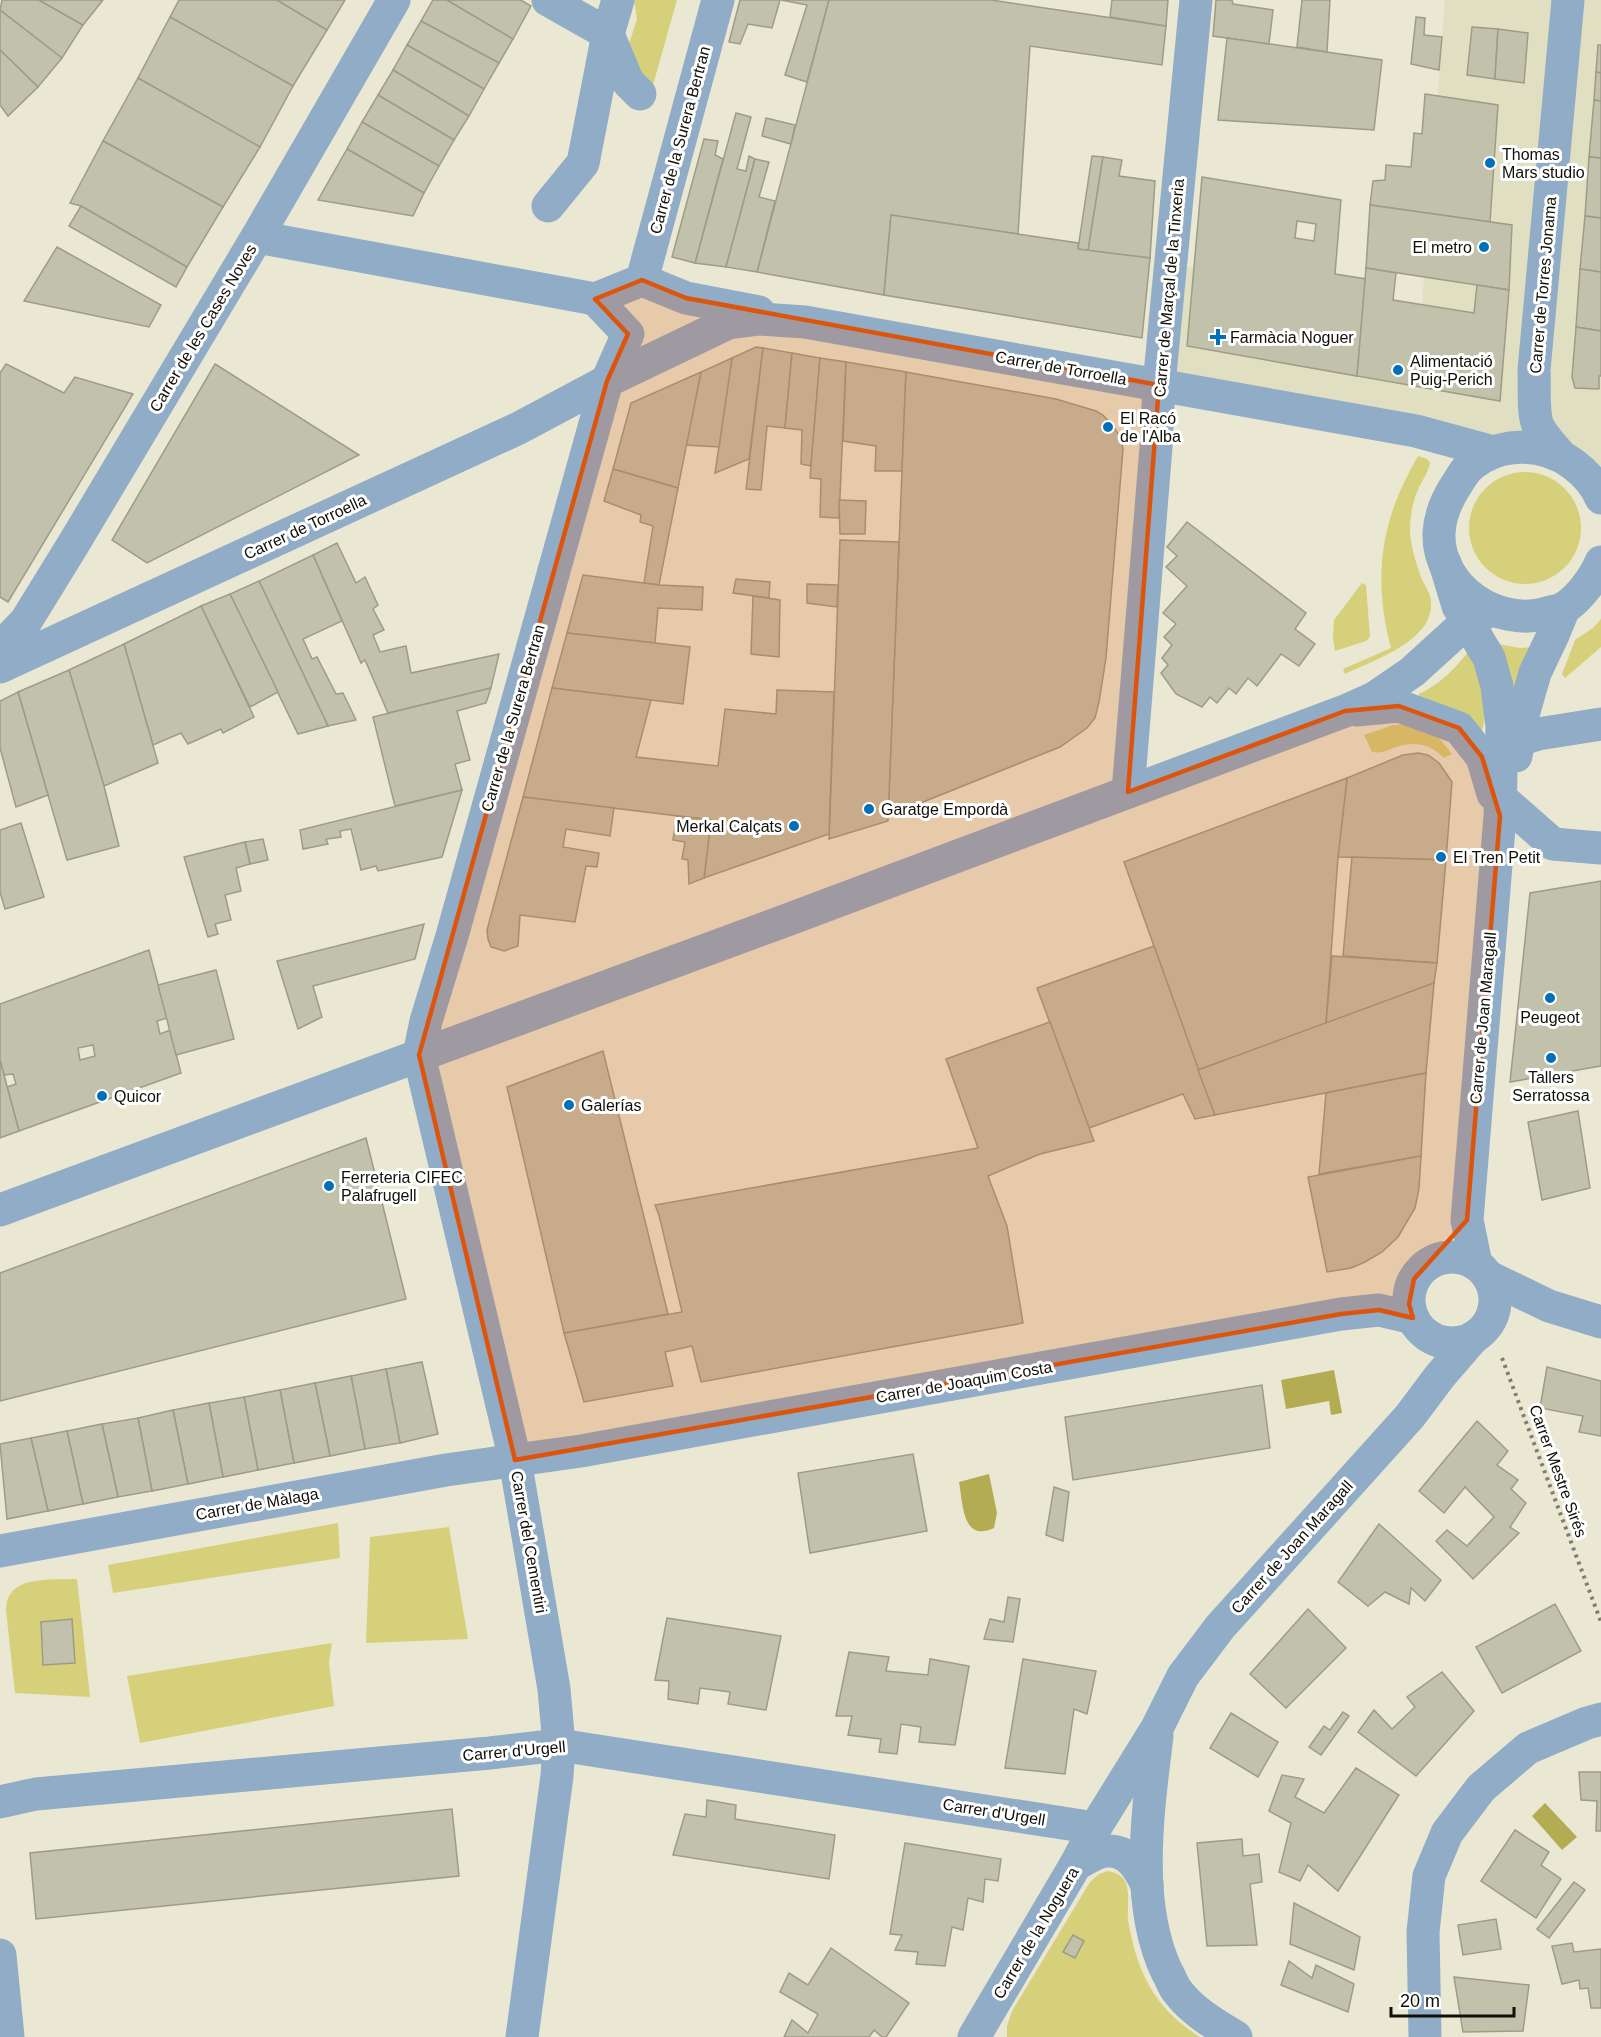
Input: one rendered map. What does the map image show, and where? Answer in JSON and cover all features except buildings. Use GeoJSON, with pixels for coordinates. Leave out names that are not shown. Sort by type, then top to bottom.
{"type":"FeatureCollection","features":[{"type":"Feature","properties":{"kind":"street","name":"Carrer de les Cases Noves"},"geometry":{"type":"LineString","coordinates":[[0,648],[26,621],[257,237],[394,0]]}},
{"type":"Feature","properties":{"kind":"street"},"geometry":{"type":"LineString","coordinates":[[548,0],[608,34],[627,82],[640,94]]}},
{"type":"Feature","properties":{"kind":"street"},"geometry":{"type":"LineString","coordinates":[[548,206],[584,164],[608,34],[618,0]]}},
{"type":"Feature","properties":{"kind":"street","name":"Carrer de la Surera Bertran"},"geometry":{"type":"LineString","coordinates":[[642,280],[718,0]]}},
{"type":"Feature","properties":{"kind":"street","name":"Carrer de Marçal de la Tinxeria"},"geometry":{"type":"LineString","coordinates":[[1128,792],[1159,385],[1196,0]]}},
{"type":"Feature","properties":{"kind":"street","name":"Carrer de Torres Jonama"},"geometry":{"type":"LineString","coordinates":[[1568,0],[1534,370],[1535,415],[1539,428],[1582,467],[1601,498]]}},
{"type":"Feature","properties":{"kind":"street"},"geometry":{"type":"LineString","coordinates":[[257,237],[595,299],[642,280]]}},
{"type":"Feature","properties":{"kind":"street","name":"Carrer de Torroella"},"geometry":{"type":"LineString","coordinates":[[642,280],[686,298],[805,322],[1416,431],[1504,449],[1536,448],[1582,467]]}},
{"type":"Feature","properties":{"kind":"street"},"geometry":{"type":"LineString","coordinates":[[595,299],[628,334],[607,381]]}},
{"type":"Feature","properties":{"kind":"street","name":"Carrer de Torroella"},"geometry":{"type":"LineString","coordinates":[[0,667],[519,428],[607,381],[728,323],[760,318],[805,322]]}},
{"type":"Feature","properties":{"kind":"street","name":"Carrer de la Surera Bertran"},"geometry":{"type":"LineString","coordinates":[[419,1055],[426,1021],[452,936],[607,381]]}},
{"type":"Feature","properties":{"kind":"street"},"geometry":{"type":"LineString","coordinates":[[1504,449],[1525,432],[1535,415]]}},
{"type":"Feature","properties":{"kind":"street","name":"Carrer de Joan Maragall"},"geometry":{"type":"LineString","coordinates":[[1482,1270],[1467,1220],[1502,808],[1502,727],[1497,686],[1479,616],[1458,606],[1439,534],[1444,504],[1467,469],[1504,449]]}},
{"type":"Feature","properties":{"kind":"street"},"geometry":{"type":"LineString","coordinates":[[0,1210],[779,923],[1359,705],[1412,672],[1479,616],[1521,617],[1542,614],[1580,597],[1595,576],[1601,562]]}},
{"type":"Feature","properties":{"kind":"street","name":"Carrer de Joan Maragall"},"geometry":{"type":"LineString","coordinates":[[1502,808],[1514,768],[1535,673],[1580,597]]}},
{"type":"Feature","properties":{"kind":"street"},"geometry":{"type":"LineString","coordinates":[[1359,705],[1399,706],[1459,728],[1482,757],[1502,808],[1553,844],[1601,848]]}},
{"type":"Feature","properties":{"kind":"street"},"geometry":{"type":"LineString","coordinates":[[1519,740],[1538,734],[1601,724]]}},
{"type":"Feature","properties":{"kind":"street","name":"Carrer del Cementiri"},"geometry":{"type":"LineString","coordinates":[[419,1055],[515,1460],[554,1689],[559,1745],[550,1834],[522,2037]]}},
{"type":"Feature","properties":{"kind":"street"},"geometry":{"type":"LineString","coordinates":[[1467,1220],[1436,1259],[1424,1267],[1414,1279],[1410,1289],[1409,1304],[1413,1318],[1425,1334],[1438,1341],[1458,1343],[1482,1328],[1549,1306]]}},
{"type":"Feature","properties":{"kind":"street"},"geometry":{"type":"LineString","coordinates":[[1436,1259],[1462,1257],[1549,1306],[1601,1322]]}},
{"type":"Feature","properties":{"kind":"street"},"geometry":{"type":"LineString","coordinates":[[1482,1270],[1494,1291],[1495,1302],[1482,1328]]}},
{"type":"Feature","properties":{"kind":"street","name":"Carrer de Joaquim Costa"},"geometry":{"type":"LineString","coordinates":[[515,1460],[1341,1314],[1379,1310],[1413,1318]]}},
{"type":"Feature","properties":{"kind":"street","name":"Carrer de Joan Maragall"},"geometry":{"type":"LineString","coordinates":[[1095,1828],[1157,1728],[1183,1676],[1220,1627],[1410,1416],[1440,1376],[1482,1328]]}},
{"type":"Feature","properties":{"kind":"street"},"geometry":{"type":"LineString","coordinates":[[1438,1341],[1440,1376]]}},
{"type":"Feature","properties":{"kind":"street","name":"Carrer de Màlaga"},"geometry":{"type":"LineString","coordinates":[[0,1551],[447,1470],[515,1460]]}},
{"type":"Feature","properties":{"kind":"street"},"geometry":{"type":"LineString","coordinates":[[1425,2037],[1423,1932],[1429,1876],[1447,1833],[1481,1788],[1528,1748],[1601,1719]]}},
{"type":"Feature","properties":{"kind":"street","name":"Carrer de Joan Maragall"},"geometry":{"type":"LineString","coordinates":[[1157,1728],[1148,1812],[1148,1912],[1159,1950],[1177,1992],[1201,2014],[1236,2037]]}},
{"type":"Feature","properties":{"kind":"street","name":"Carrer d'Urgell"},"geometry":{"type":"LineString","coordinates":[[0,1802],[36,1794],[559,1745],[1095,1828]]}},
{"type":"Feature","properties":{"kind":"street","name":"Carrer de la Noguera"},"geometry":{"type":"LineString","coordinates":[[974,2037],[1095,1828]]}},
{"type":"Feature","properties":{"kind":"street"},"geometry":{"type":"LineString","coordinates":[[1076,1864],[1106,1851],[1124,1855],[1138,1866],[1147,1885]]}},
{"type":"Feature","properties":{"kind":"street"},"geometry":{"type":"LineString","coordinates":[[0,1955],[8,2037]]}},
{"type":"Feature","properties":{"kind":"path","name":"Carrer Mestre Sirés"},"geometry":{"type":"LineString","coordinates":[[1505,1363],[1601,1622]]}},
{"type":"Feature","properties":{"kind":"highlighted area"},"geometry":{"type":"Polygon","coordinates":[[[642,280],[686,298],[1159,385],[1128,792],[1345,711],[1399,706],[1459,728],[1482,757],[1500,816],[1467,1220],[1414,1279],[1409,1304],[1413,1318],[1379,1310],[1341,1314],[515,1460],[419,1055],[607,381],[628,334],[595,299],[642,280]]]}},
{"type":"Feature","properties":{"kind":"shaded area"},"geometry":{"type":"Polygon","coordinates":[[[634,0],[677,0],[653,85],[646,82],[627,50],[637,19],[634,0]]]}},
{"type":"Feature","properties":{"kind":"shaded area"},"geometry":{"type":"Polygon","coordinates":[[[1445,0],[1601,0],[1601,473],[1159,385],[1171,264],[1422,305],[1445,0]]]}},
{"type":"Feature","properties":{"kind":"shaded area"},"geometry":{"type":"Polygon","coordinates":[[[1418,456],[1427,459],[1430,463],[1414,501],[1410,532],[1417,566],[1431,599],[1429,616],[1423,628],[1399,648],[1345,674],[1343,669],[1391,648],[1382,596],[1381,572],[1384,549],[1388,525],[1396,502],[1405,479],[1418,456]]]}},
{"type":"Feature","properties":{"kind":"shaded area"},"geometry":{"type":"Polygon","coordinates":[[[1525,472],[1546,477],[1564,489],[1576,507],[1581,528],[1576,549],[1564,567],[1546,579],[1525,584],[1504,579],[1486,567],[1474,549],[1469,528],[1474,507],[1486,489],[1504,477],[1525,472]]]}},
{"type":"Feature","properties":{"kind":"shaded area"},"geometry":{"type":"Polygon","coordinates":[[[1362,583],[1366,585],[1370,637],[1366,641],[1335,651],[1334,620],[1362,583]]]}},
{"type":"Feature","properties":{"kind":"shaded area"},"geometry":{"type":"Polygon","coordinates":[[[1601,619],[1601,647],[1565,678],[1562,674],[1575,640],[1593,628],[1601,619]]]}},
{"type":"Feature","properties":{"kind":"shaded area"},"geometry":{"type":"Polygon","coordinates":[[[1498,644],[1520,648],[1534,647],[1513,703],[1498,644]]]}},
{"type":"Feature","properties":{"kind":"shaded area"},"geometry":{"type":"Polygon","coordinates":[[[1468,652],[1484,701],[1482,731],[1445,707],[1419,699],[1419,694],[1446,676],[1468,652]]]}},
{"type":"Feature","properties":{"kind":"shaded area"},"geometry":{"type":"Polygon","coordinates":[[[1404,724],[1439,738],[1452,754],[1444,758],[1429,747],[1418,744],[1399,746],[1383,752],[1372,752],[1364,735],[1393,725],[1404,724]]]}},
{"type":"Feature","properties":{"kind":"shaded area"},"geometry":{"type":"Polygon","coordinates":[[[1334,1370],[1342,1413],[1331,1415],[1329,1401],[1286,1409],[1281,1380],[1334,1370]]]}},
{"type":"Feature","properties":{"kind":"shaded area"},"geometry":{"type":"Polygon","coordinates":[[[989,1474],[997,1513],[994,1528],[976,1530],[970,1526],[963,1510],[959,1482],[989,1474]]]}},
{"type":"Feature","properties":{"kind":"shaded area"},"geometry":{"type":"Polygon","coordinates":[[[338,1523],[340,1558],[113,1593],[108,1565],[338,1523]]]}},
{"type":"Feature","properties":{"kind":"shaded area"},"geometry":{"type":"Polygon","coordinates":[[[449,1527],[468,1639],[366,1643],[370,1537],[449,1527]]]}},
{"type":"Feature","properties":{"kind":"shaded area"},"geometry":{"type":"Polygon","coordinates":[[[77,1579],[90,1697],[15,1693],[6,1610],[8,1598],[14,1590],[32,1581],[77,1579]]]}},
{"type":"Feature","properties":{"kind":"shaded area"},"geometry":{"type":"Polygon","coordinates":[[[332,1643],[329,1662],[334,1706],[140,1743],[127,1676],[332,1643]]]}},
{"type":"Feature","properties":{"kind":"shaded area"},"geometry":{"type":"Polygon","coordinates":[[[1545,1803],[1577,1837],[1562,1850],[1532,1816],[1545,1803]]]}},
{"type":"Feature","properties":{"kind":"shaded area"},"geometry":{"type":"Polygon","coordinates":[[[1108,1871],[1125,1880],[1132,1939],[1150,1987],[1171,2014],[1200,2037],[1007,2037],[1007,2026],[1012,2011],[1090,1882],[1099,1874],[1108,1871]]]}},
{"type":"Feature","properties":{"kind":"place","name":"Thomas Mars studio"},"geometry":{"type":"Point","coordinates":[1490,163]}},
{"type":"Feature","properties":{"kind":"place","name":"El metro"},"geometry":{"type":"Point","coordinates":[1484,247]}},
{"type":"Feature","properties":{"kind":"place","name":"Farmàcia Noguer"},"geometry":{"type":"Point","coordinates":[1218,337]}},
{"type":"Feature","properties":{"kind":"place","name":"Alimentació Puig-Perich"},"geometry":{"type":"Point","coordinates":[1398,370]}},
{"type":"Feature","properties":{"kind":"place","name":"El Racó de l'Alba"},"geometry":{"type":"Point","coordinates":[1108,427]}},
{"type":"Feature","properties":{"kind":"place","name":"Garatge Empordà"},"geometry":{"type":"Point","coordinates":[869,809]}},
{"type":"Feature","properties":{"kind":"place","name":"Merkal Calçats"},"geometry":{"type":"Point","coordinates":[794,826]}},
{"type":"Feature","properties":{"kind":"place","name":"El Tren Petit"},"geometry":{"type":"Point","coordinates":[1441,857]}},
{"type":"Feature","properties":{"kind":"place","name":"Peugeot"},"geometry":{"type":"Point","coordinates":[1550,998]}},
{"type":"Feature","properties":{"kind":"place","name":"Tallers Serratossa"},"geometry":{"type":"Point","coordinates":[1551,1058]}},
{"type":"Feature","properties":{"kind":"place","name":"Quicor"},"geometry":{"type":"Point","coordinates":[102,1096]}},
{"type":"Feature","properties":{"kind":"place","name":"Galerías"},"geometry":{"type":"Point","coordinates":[569,1105]}},
{"type":"Feature","properties":{"kind":"place","name":"Ferreteria CIFEC Palafrugell"},"geometry":{"type":"Point","coordinates":[329,1186]}}]}
